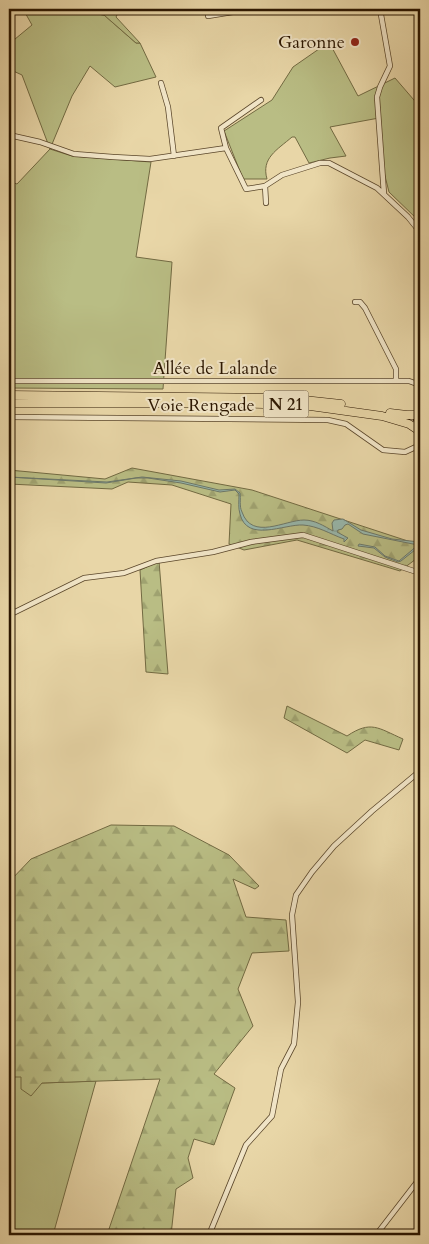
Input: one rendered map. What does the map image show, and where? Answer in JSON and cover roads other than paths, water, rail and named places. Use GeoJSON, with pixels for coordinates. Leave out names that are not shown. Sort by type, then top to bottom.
{"type":"FeatureCollection","features":[{"type":"Feature","properties":{"kind":"highway","name":"N 21"},"geometry":{"type":"LineString","coordinates":[[9,395],[285,398],[326,402],[399,415],[420,414]]}},
{"type":"Feature","properties":{"kind":"highway","name":"N 21"},"geometry":{"type":"LineString","coordinates":[[9,403],[285,404],[323,407],[382,416],[409,424],[419,433]]}},
{"type":"Feature","properties":{"kind":"main road"},"geometry":{"type":"LineString","coordinates":[[419,433],[417,422],[420,414]]}},
{"type":"Feature","properties":{"kind":"street"},"geometry":{"type":"LineString","coordinates":[[208,16],[251,9]]}},
{"type":"Feature","properties":{"kind":"street"},"geometry":{"type":"LineString","coordinates":[[380,9],[390,66],[377,97],[384,194]]}},
{"type":"Feature","properties":{"kind":"street"},"geometry":{"type":"LineString","coordinates":[[162,83],[168,107],[174,156]]}},
{"type":"Feature","properties":{"kind":"street"},"geometry":{"type":"LineString","coordinates":[[261,100],[221,128],[226,148],[246,189],[265,186],[282,175],[326,162],[377,188],[408,217],[420,232]]}},
{"type":"Feature","properties":{"kind":"street"},"geometry":{"type":"LineString","coordinates":[[9,135],[40,142],[74,154],[150,159],[226,148]]}},
{"type":"Feature","properties":{"kind":"street"},"geometry":{"type":"LineString","coordinates":[[265,186],[266,203]]}},
{"type":"Feature","properties":{"kind":"street"},"geometry":{"type":"LineString","coordinates":[[355,302],[360,302],[365,308],[396,369],[396,381]]}},
{"type":"Feature","properties":{"kind":"street","name":"Allée de Lalande"},"geometry":{"type":"LineString","coordinates":[[9,382],[396,381],[414,382],[420,385]]}},
{"type":"Feature","properties":{"kind":"street","name":"Voie Rengade"},"geometry":{"type":"LineString","coordinates":[[9,418],[328,420],[346,424],[383,450],[405,452],[420,445]]}},
{"type":"Feature","properties":{"kind":"street"},"geometry":{"type":"LineString","coordinates":[[9,615],[84,578],[124,573],[156,561],[214,552],[251,542],[303,535],[420,572]]}},
{"type":"Feature","properties":{"kind":"street"},"geometry":{"type":"LineString","coordinates":[[210,1235],[246,1145],[272,1116],[281,1069],[294,1044],[298,1002],[292,914],[296,894],[334,846],[420,771]]}},
{"type":"Feature","properties":{"kind":"street"},"geometry":{"type":"LineString","coordinates":[[376,1235],[420,1178]]}},
{"type":"Feature","properties":{"kind":"water"},"geometry":{"type":"Polygon","coordinates":[[[9,477],[107,482],[142,477],[181,481],[219,490],[235,489],[240,493],[242,512],[247,521],[253,525],[270,527],[308,520],[333,531],[332,523],[334,520],[343,519],[361,530],[392,539],[420,542],[420,546],[398,562],[385,557],[374,548],[358,546],[359,544],[375,547],[385,556],[399,561],[418,545],[363,534],[348,524],[337,532],[348,538],[344,542],[344,539],[303,525],[267,530],[250,528],[244,523],[240,514],[239,494],[235,490],[220,492],[148,478],[106,483],[9,477]]]}},
{"type":"Feature","properties":{"kind":"place","name":"Garonne"},"geometry":{"type":"Point","coordinates":[355,42]}}]}
